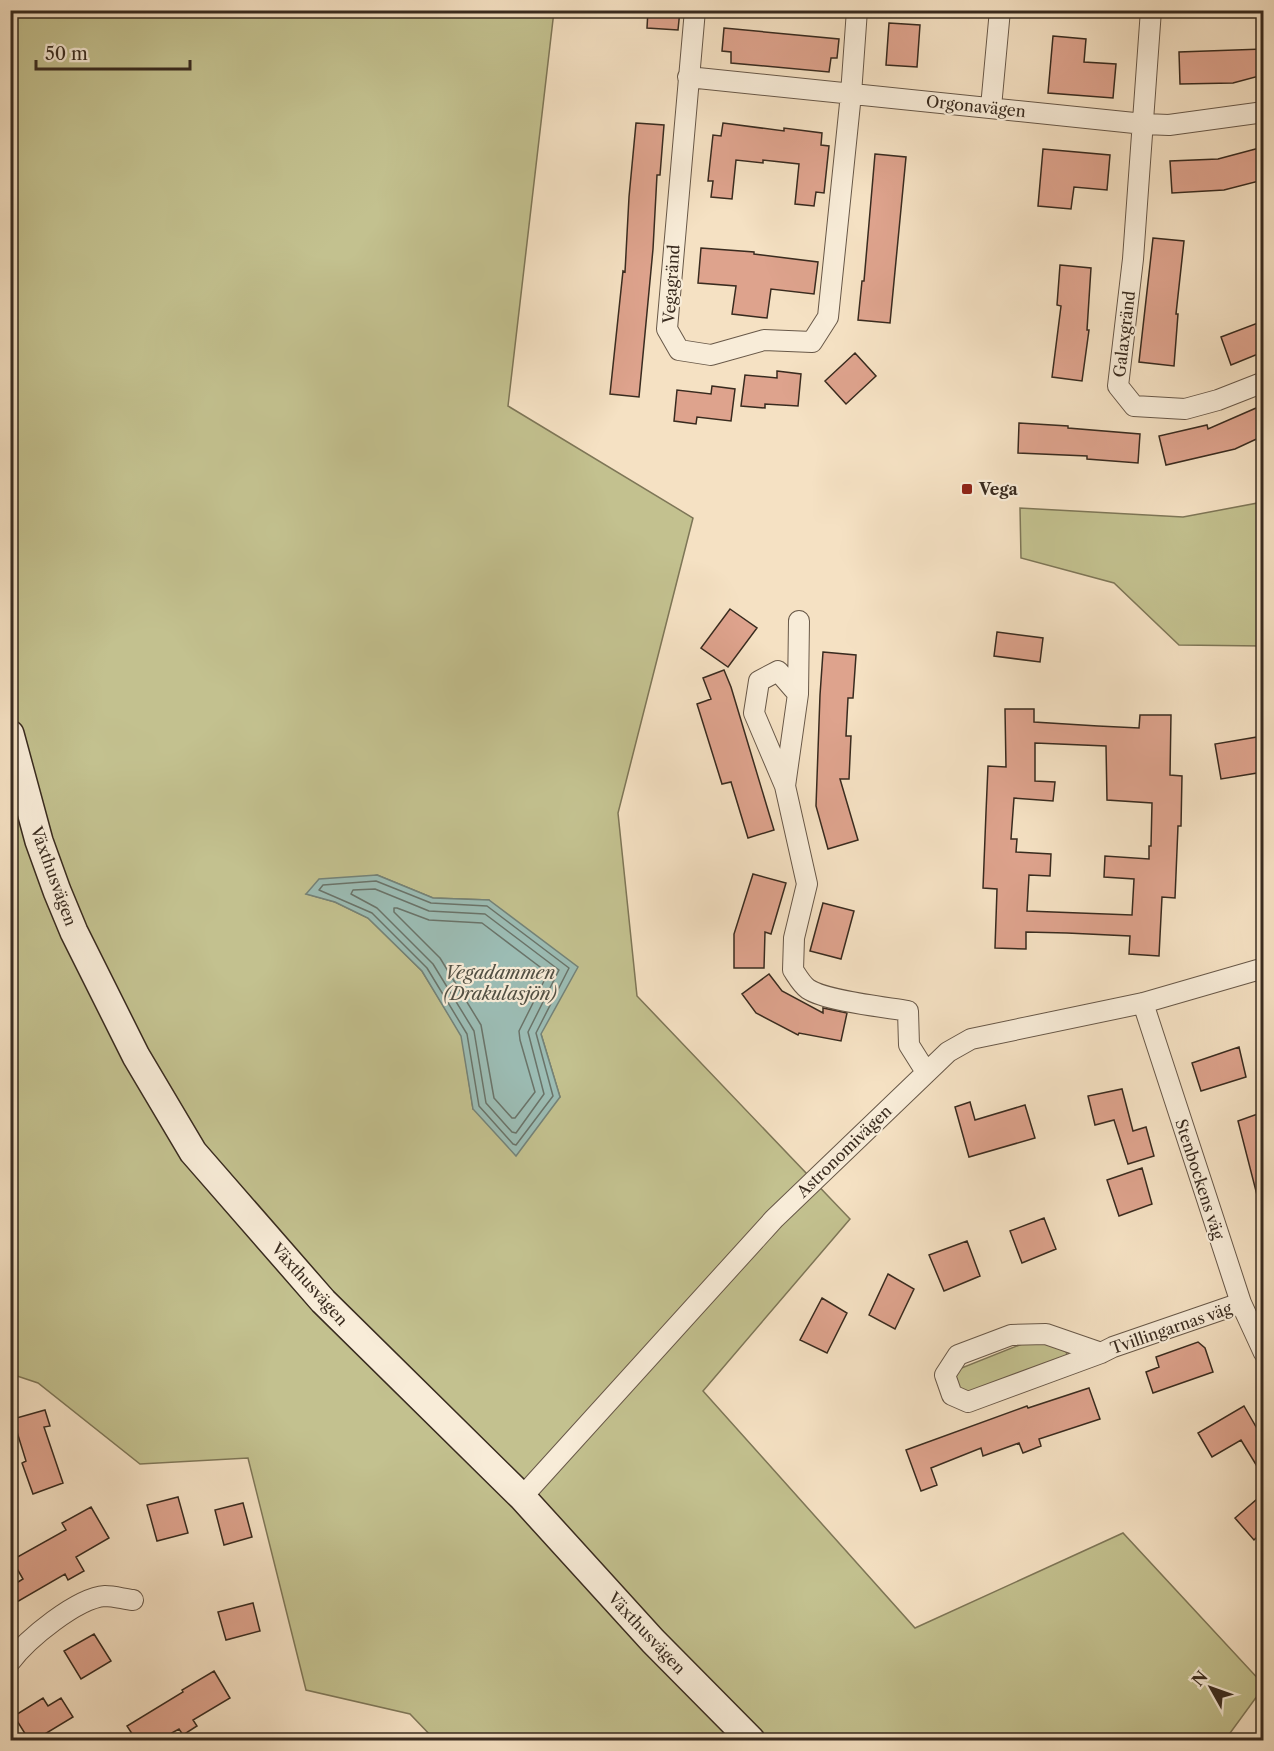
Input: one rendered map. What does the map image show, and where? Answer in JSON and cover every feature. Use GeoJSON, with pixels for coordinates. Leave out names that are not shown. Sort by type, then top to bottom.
{"type":"FeatureCollection","features":[{"type":"Feature","properties":{"kind":"street"},"geometry":{"type":"LineString","coordinates":[[688,77],[695,10]]}},
{"type":"Feature","properties":{"kind":"street"},"geometry":{"type":"LineString","coordinates":[[851,94],[857,10]]}},
{"type":"Feature","properties":{"kind":"street"},"geometry":{"type":"LineString","coordinates":[[991,107],[1000,10]]}},
{"type":"Feature","properties":{"kind":"street","name":"Galaxgränd"},"geometry":{"type":"LineString","coordinates":[[1151,10],[1133,259],[1118,386],[1134,406],[1185,409],[1218,400],[1263,382]]}},
{"type":"Feature","properties":{"kind":"street","name":"Orgonavägen"},"geometry":{"type":"LineString","coordinates":[[688,77],[1144,124],[1169,125],[1263,112]]}},
{"type":"Feature","properties":{"kind":"street","name":"Vegagränd"},"geometry":{"type":"LineString","coordinates":[[688,77],[667,329],[680,350],[711,355],[764,340],[812,342],[828,317],[851,94]]}},
{"type":"Feature","properties":{"kind":"street"},"geometry":{"type":"LineString","coordinates":[[784,786],[798,694],[799,621]]}},
{"type":"Feature","properties":{"kind":"street"},"geometry":{"type":"LineString","coordinates":[[798,694],[778,671],[759,681],[753,713],[784,786],[807,884],[795,938],[793,970],[807,988],[828,996],[908,1011],[909,1045],[926,1072]]}},
{"type":"Feature","properties":{"kind":"street","name":"Växthusvägen"},"geometry":{"type":"LineString","coordinates":[[10,734],[39,841],[74,932],[136,1056],[193,1152],[323,1302],[522,1497],[653,1641],[751,1740]]}},
{"type":"Feature","properties":{"kind":"street","name":"Astronomivägen"},"geometry":{"type":"LineString","coordinates":[[522,1497],[774,1219],[948,1052],[971,1039],[1143,1003],[1263,968]]}},
{"type":"Feature","properties":{"kind":"street","name":"Stenbockens väg"},"geometry":{"type":"LineString","coordinates":[[1143,1003],[1241,1303],[1263,1353]]}},
{"type":"Feature","properties":{"kind":"street","name":"Tvillingarnas väg"},"geometry":{"type":"LineString","coordinates":[[1101,1353],[1046,1334],[1011,1335],[958,1355],[945,1375],[952,1395],[968,1402],[1241,1303]]}},
{"type":"Feature","properties":{"kind":"street"},"geometry":{"type":"LineString","coordinates":[[10,1662],[30,1640],[54,1620],[89,1601],[105,1596],[133,1600]]}},
{"type":"Feature","properties":{"kind":"shaded area"},"geometry":{"type":"Polygon","coordinates":[[[11,11],[554,11],[508,406],[693,518],[618,813],[637,996],[850,1219],[703,1391],[915,1628],[1123,1533],[1263,1684],[1263,1688],[1225,1740],[435,1740],[410,1714],[306,1690],[248,1458],[140,1464],[38,1383],[11,1374],[11,11]],[[377,875],[307,894],[335,902],[368,918],[422,971],[462,1036],[473,1109],[560,1097],[541,1034],[489,900],[433,898],[377,875]]]}},
{"type":"Feature","properties":{"kind":"shaded area"},"geometry":{"type":"Polygon","coordinates":[[[1263,502],[1263,646],[1179,645],[1114,583],[1021,558],[1020,508],[1183,517],[1263,502]]]}},
{"type":"Feature","properties":{"kind":"shaded area"},"geometry":{"type":"Polygon","coordinates":[[[1032,1340],[1065,1350],[1067,1354],[1064,1359],[969,1395],[955,1391],[954,1371],[1032,1340]]]}},
{"type":"Feature","properties":{"kind":"water","name":"Vegadammen (Drakulasjön)"},"geometry":{"type":"Polygon","coordinates":[[[377,875],[433,898],[489,900],[578,967],[541,1034],[560,1097],[516,1156],[473,1109],[461,1036],[422,971],[368,918],[335,902],[306,894],[319,879],[377,875]]]}},
{"type":"Feature","properties":{"kind":"building"},"geometry":{"type":"Polygon","coordinates":[[[648,10],[680,10],[678,30],[647,28],[648,10]]]}},
{"type":"Feature","properties":{"kind":"building"},"geometry":{"type":"Polygon","coordinates":[[[889,23],[920,25],[917,67],[886,65],[889,23]]]}},
{"type":"Feature","properties":{"kind":"building"},"geometry":{"type":"Polygon","coordinates":[[[724,28],[839,39],[837,58],[831,58],[829,72],[731,63],[731,52],[722,51],[724,28]]]}},
{"type":"Feature","properties":{"kind":"building"},"geometry":{"type":"Polygon","coordinates":[[[1053,36],[1086,39],[1084,62],[1116,64],[1113,98],[1048,93],[1053,36]]]}},
{"type":"Feature","properties":{"kind":"building"},"geometry":{"type":"Polygon","coordinates":[[[1263,49],[1263,75],[1233,83],[1180,84],[1179,52],[1263,49]]]}},
{"type":"Feature","properties":{"kind":"building"},"geometry":{"type":"Polygon","coordinates":[[[636,123],[664,125],[660,175],[657,175],[653,249],[639,397],[610,394],[623,271],[625,272],[636,123]]]}},
{"type":"Feature","properties":{"kind":"building"},"geometry":{"type":"Polygon","coordinates":[[[723,123],[784,131],[784,128],[822,133],[821,145],[829,146],[824,193],[816,192],[814,206],[795,204],[799,164],[763,160],[763,163],[736,160],[732,199],[711,197],[713,181],[708,181],[713,135],[721,136],[723,123]]]}},
{"type":"Feature","properties":{"kind":"building"},"geometry":{"type":"Polygon","coordinates":[[[1263,147],[1263,180],[1224,190],[1172,193],[1170,161],[1218,159],[1263,147]]]}},
{"type":"Feature","properties":{"kind":"building"},"geometry":{"type":"Polygon","coordinates":[[[1043,149],[1110,155],[1107,190],[1074,187],[1071,209],[1038,206],[1043,149]]]}},
{"type":"Feature","properties":{"kind":"building"},"geometry":{"type":"Polygon","coordinates":[[[875,154],[906,157],[890,323],[858,320],[862,281],[864,281],[875,154]]]}},
{"type":"Feature","properties":{"kind":"building"},"geometry":{"type":"Polygon","coordinates":[[[1153,238],[1184,241],[1176,314],[1178,314],[1174,366],[1139,362],[1153,238]]]}},
{"type":"Feature","properties":{"kind":"building"},"geometry":{"type":"Polygon","coordinates":[[[701,248],[754,252],[754,254],[818,262],[814,294],[771,289],[767,318],[732,314],[736,286],[698,283],[701,248]]]}},
{"type":"Feature","properties":{"kind":"building"},"geometry":{"type":"Polygon","coordinates":[[[1060,265],[1091,268],[1087,330],[1089,330],[1082,381],[1052,377],[1061,306],[1057,305],[1060,265]]]}},
{"type":"Feature","properties":{"kind":"building"},"geometry":{"type":"Polygon","coordinates":[[[1263,321],[1263,352],[1231,365],[1221,337],[1263,321]]]}},
{"type":"Feature","properties":{"kind":"building"},"geometry":{"type":"Polygon","coordinates":[[[855,353],[876,376],[846,404],[825,381],[855,353]]]}},
{"type":"Feature","properties":{"kind":"building"},"geometry":{"type":"Polygon","coordinates":[[[777,371],[801,374],[798,406],[765,404],[765,408],[741,406],[745,375],[777,378],[777,371]]]}},
{"type":"Feature","properties":{"kind":"building"},"geometry":{"type":"Polygon","coordinates":[[[712,386],[735,389],[731,421],[697,417],[696,424],[674,421],[677,390],[711,394],[712,386]]]}},
{"type":"Feature","properties":{"kind":"building"},"geometry":{"type":"Polygon","coordinates":[[[1263,405],[1263,436],[1235,449],[1166,465],[1159,436],[1207,425],[1208,429],[1263,405]]]}},
{"type":"Feature","properties":{"kind":"building"},"geometry":{"type":"Polygon","coordinates":[[[1019,423],[1140,434],[1138,463],[1087,459],[1087,456],[1018,453],[1019,423]]]}},
{"type":"Feature","properties":{"kind":"building"},"geometry":{"type":"Polygon","coordinates":[[[730,609],[757,628],[728,667],[701,648],[730,609]]]}},
{"type":"Feature","properties":{"kind":"building"},"geometry":{"type":"Polygon","coordinates":[[[997,632],[1043,638],[1040,662],[994,656],[997,632]]]}},
{"type":"Feature","properties":{"kind":"building"},"geometry":{"type":"Polygon","coordinates":[[[823,652],[856,655],[853,698],[848,698],[846,736],[851,736],[849,779],[840,779],[858,840],[828,849],[816,806],[823,652]]]}},
{"type":"Feature","properties":{"kind":"building"},"geometry":{"type":"Polygon","coordinates":[[[724,670],[774,830],[748,838],[731,782],[722,784],[697,704],[711,699],[703,678],[724,670]]]}},
{"type":"Feature","properties":{"kind":"building"},"geometry":{"type":"Polygon","coordinates":[[[1005,709],[1034,709],[1034,722],[1139,728],[1140,715],[1171,715],[1170,775],[1182,776],[1181,826],[1178,826],[1175,898],[1162,897],[1159,956],[1129,954],[1130,936],[1026,932],[1026,949],[995,948],[997,889],[983,888],[988,766],[1006,767],[1005,709]],[[1035,743],[1035,781],[1055,782],[1053,801],[1014,798],[1011,839],[1017,839],[1016,852],[1051,854],[1050,876],[1029,875],[1027,911],[1132,915],[1134,879],[1104,877],[1105,856],[1149,859],[1152,803],[1107,800],[1106,746],[1035,743]]]}},
{"type":"Feature","properties":{"kind":"building"},"geometry":{"type":"Polygon","coordinates":[[[1263,736],[1263,772],[1221,779],[1215,744],[1263,736]]]}},
{"type":"Feature","properties":{"kind":"building"},"geometry":{"type":"Polygon","coordinates":[[[753,874],[786,883],[771,934],[765,932],[764,968],[734,968],[734,934],[753,874]]]}},
{"type":"Feature","properties":{"kind":"building"},"geometry":{"type":"Polygon","coordinates":[[[823,903],[854,911],[841,959],[810,951],[823,903]]]}},
{"type":"Feature","properties":{"kind":"building"},"geometry":{"type":"Polygon","coordinates":[[[769,974],[782,991],[823,1013],[823,1008],[847,1013],[841,1041],[799,1033],[798,1035],[756,1013],[742,994],[769,974]]]}},
{"type":"Feature","properties":{"kind":"building"},"geometry":{"type":"Polygon","coordinates":[[[1239,1047],[1246,1077],[1201,1091],[1192,1063],[1239,1047]]]}},
{"type":"Feature","properties":{"kind":"building"},"geometry":{"type":"Polygon","coordinates":[[[1122,1089],[1133,1131],[1146,1127],[1154,1156],[1128,1164],[1114,1120],[1095,1125],[1088,1096],[1122,1089]]]}},
{"type":"Feature","properties":{"kind":"building"},"geometry":{"type":"Polygon","coordinates":[[[970,1102],[975,1120],[1025,1105],[1035,1138],[969,1157],[955,1107],[970,1102]]]}},
{"type":"Feature","properties":{"kind":"building"},"geometry":{"type":"Polygon","coordinates":[[[1263,1112],[1263,1198],[1258,1199],[1238,1121],[1263,1112]]]}},
{"type":"Feature","properties":{"kind":"building"},"geometry":{"type":"Polygon","coordinates":[[[1142,1168],[1152,1204],[1119,1216],[1107,1180],[1142,1168]]]}},
{"type":"Feature","properties":{"kind":"building"},"geometry":{"type":"Polygon","coordinates":[[[1044,1218],[1056,1249],[1022,1263],[1010,1231],[1044,1218]]]}},
{"type":"Feature","properties":{"kind":"building"},"geometry":{"type":"Polygon","coordinates":[[[967,1241],[980,1276],[944,1291],[929,1255],[967,1241]]]}},
{"type":"Feature","properties":{"kind":"building"},"geometry":{"type":"Polygon","coordinates":[[[888,1274],[914,1289],[895,1329],[869,1315],[888,1274]]]}},
{"type":"Feature","properties":{"kind":"building"},"geometry":{"type":"Polygon","coordinates":[[[822,1298],[847,1313],[827,1353],[800,1340],[822,1298]]]}},
{"type":"Feature","properties":{"kind":"building"},"geometry":{"type":"Polygon","coordinates":[[[1198,1342],[1205,1348],[1213,1372],[1153,1393],[1146,1372],[1159,1367],[1156,1357],[1198,1342]]]}},
{"type":"Feature","properties":{"kind":"building"},"geometry":{"type":"Polygon","coordinates":[[[1089,1388],[1100,1419],[1039,1439],[1041,1446],[1023,1453],[1019,1443],[983,1456],[981,1448],[931,1468],[937,1485],[921,1491],[906,1450],[1027,1406],[1028,1408],[1089,1388]]]}},
{"type":"Feature","properties":{"kind":"building"},"geometry":{"type":"Polygon","coordinates":[[[1244,1406],[1263,1439],[1263,1476],[1241,1440],[1212,1457],[1198,1433],[1244,1406]]]}},
{"type":"Feature","properties":{"kind":"building"},"geometry":{"type":"Polygon","coordinates":[[[45,1410],[50,1426],[44,1427],[63,1483],[33,1494],[22,1463],[26,1461],[13,1419],[45,1410]]]}},
{"type":"Feature","properties":{"kind":"building"},"geometry":{"type":"Polygon","coordinates":[[[1263,1494],[1263,1531],[1254,1540],[1235,1518],[1263,1494]]]}},
{"type":"Feature","properties":{"kind":"building"},"geometry":{"type":"Polygon","coordinates":[[[178,1497],[188,1533],[157,1541],[147,1505],[178,1497]]]}},
{"type":"Feature","properties":{"kind":"building"},"geometry":{"type":"Polygon","coordinates":[[[243,1503],[252,1537],[224,1545],[215,1510],[243,1503]]]}},
{"type":"Feature","properties":{"kind":"building"},"geometry":{"type":"Polygon","coordinates":[[[91,1507],[109,1538],[76,1557],[84,1571],[68,1580],[65,1574],[10,1606],[10,1587],[23,1579],[12,1560],[66,1530],[62,1523],[91,1507]]]}},
{"type":"Feature","properties":{"kind":"building"},"geometry":{"type":"Polygon","coordinates":[[[253,1603],[260,1631],[226,1640],[218,1612],[253,1603]]]}},
{"type":"Feature","properties":{"kind":"building"},"geometry":{"type":"Polygon","coordinates":[[[94,1634],[111,1661],[81,1679],[64,1651],[94,1634]]]}},
{"type":"Feature","properties":{"kind":"building"},"geometry":{"type":"Polygon","coordinates":[[[214,1671],[230,1698],[193,1720],[197,1726],[183,1735],[179,1729],[159,1740],[136,1740],[127,1726],[214,1671]]]}},
{"type":"Feature","properties":{"kind":"building"},"geometry":{"type":"Polygon","coordinates":[[[43,1698],[48,1706],[61,1698],[73,1717],[35,1740],[29,1740],[14,1716],[43,1698]]]}},
{"type":"Feature","properties":{"kind":"place","name":"Vega"},"geometry":{"type":"Point","coordinates":[967,489]}}]}
